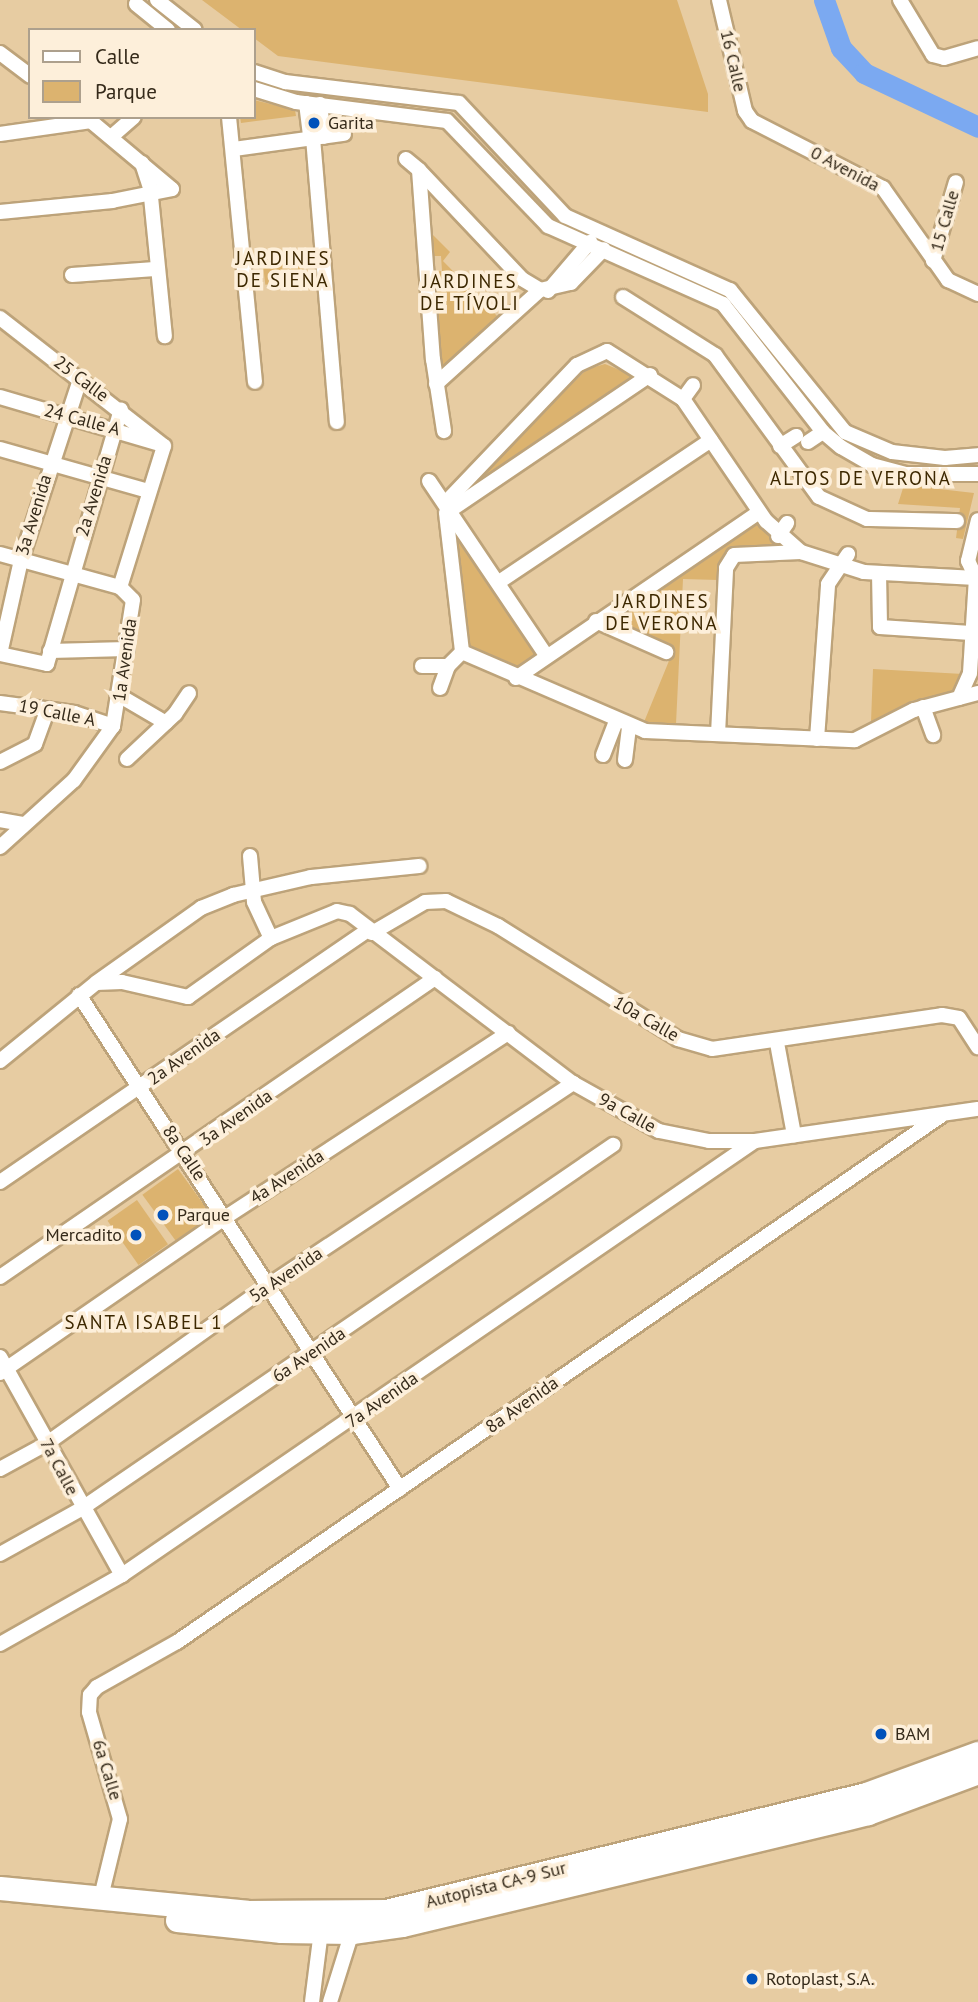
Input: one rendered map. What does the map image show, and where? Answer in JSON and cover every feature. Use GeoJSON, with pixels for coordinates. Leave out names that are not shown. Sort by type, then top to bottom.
{"type":"FeatureCollection","features":[{"type":"Feature","properties":{"kind":"highway","name":"Autopista CA-9 Sur"},"geometry":{"type":"LineString","coordinates":[[0,1888],[247,1912],[386,1910],[851,1798],[978,1754]]}},
{"type":"Feature","properties":{"kind":"highway","name":"Autopista CA-9 Sur"},"geometry":{"type":"LineString","coordinates":[[0,1903],[352,1932],[478,1909],[868,1813],[978,1772]]}},
{"type":"Feature","properties":{"kind":"street"},"geometry":{"type":"LineString","coordinates":[[157,0],[192,28]]}},
{"type":"Feature","properties":{"kind":"street","name":"16 Calle"},"geometry":{"type":"LineString","coordinates":[[719,0],[744,111],[752,121]]}},
{"type":"Feature","properties":{"kind":"street"},"geometry":{"type":"LineString","coordinates":[[900,0],[933,55],[944,58],[978,48]]}},
{"type":"Feature","properties":{"kind":"street"},"geometry":{"type":"LineString","coordinates":[[136,4],[166,28]]}},
{"type":"Feature","properties":{"kind":"street"},"geometry":{"type":"LineString","coordinates":[[1,55],[28,74]]}},
{"type":"Feature","properties":{"kind":"street"},"geometry":{"type":"LineString","coordinates":[[256,72],[317,86],[459,103],[556,209],[612,240],[723,284],[760,322],[845,432],[883,450],[945,458],[978,455]]}},
{"type":"Feature","properties":{"kind":"street"},"geometry":{"type":"LineString","coordinates":[[317,86],[313,103],[337,422]]}},
{"type":"Feature","properties":{"kind":"street"},"geometry":{"type":"LineString","coordinates":[[256,89],[313,103],[447,121],[548,226],[600,254],[716,299],[752,337],[819,428],[861,459],[892,472],[936,478],[978,474]]}},
{"type":"Feature","properties":{"kind":"street"},"geometry":{"type":"LineString","coordinates":[[0,134],[88,119],[173,186],[151,194],[0,212]]}},
{"type":"Feature","properties":{"kind":"street"},"geometry":{"type":"LineString","coordinates":[[111,136],[132,119]]}},
{"type":"Feature","properties":{"kind":"street"},"geometry":{"type":"LineString","coordinates":[[229,119],[255,382]]}},
{"type":"Feature","properties":{"kind":"street","name":"0 Avenida"},"geometry":{"type":"LineString","coordinates":[[752,121],[883,188],[933,261],[957,289],[978,294]]}},
{"type":"Feature","properties":{"kind":"street"},"geometry":{"type":"LineString","coordinates":[[234,149],[344,134]]}},
{"type":"Feature","properties":{"kind":"street"},"geometry":{"type":"LineString","coordinates":[[136,157],[147,172],[151,194],[155,269],[165,336]]}},
{"type":"Feature","properties":{"kind":"street"},"geometry":{"type":"LineString","coordinates":[[406,159],[522,279],[544,291],[571,283],[612,240]]}},
{"type":"Feature","properties":{"kind":"street"},"geometry":{"type":"LineString","coordinates":[[419,170],[436,384],[444,431]]}},
{"type":"Feature","properties":{"kind":"street","name":"15 Calle"},"geometry":{"type":"LineString","coordinates":[[933,261],[956,182]]}},
{"type":"Feature","properties":{"kind":"street"},"geometry":{"type":"LineString","coordinates":[[436,384],[544,291],[597,233]]}},
{"type":"Feature","properties":{"kind":"street"},"geometry":{"type":"LineString","coordinates":[[72,275],[155,269]]}},
{"type":"Feature","properties":{"kind":"street"},"geometry":{"type":"LineString","coordinates":[[623,296],[715,355],[815,494],[861,517],[957,521]]}},
{"type":"Feature","properties":{"kind":"street","name":"25 Calle"},"geometry":{"type":"LineString","coordinates":[[0,318],[163,443]]}},
{"type":"Feature","properties":{"kind":"street"},"geometry":{"type":"LineString","coordinates":[[462,652],[445,530],[448,505],[591,355],[613,353],[650,374],[683,399],[759,512],[778,536],[801,552],[837,567],[879,573],[977,576]]}},
{"type":"Feature","properties":{"kind":"street"},"geometry":{"type":"LineString","coordinates":[[448,505],[650,374]]}},
{"type":"Feature","properties":{"kind":"street","name":"3a Avenida"},"geometry":{"type":"LineString","coordinates":[[0,654],[20,559],[64,416],[80,380]]}},
{"type":"Feature","properties":{"kind":"street"},"geometry":{"type":"LineString","coordinates":[[683,399],[693,385]]}},
{"type":"Feature","properties":{"kind":"street","name":"24 Calle A"},"geometry":{"type":"LineString","coordinates":[[0,397],[163,443]]}},
{"type":"Feature","properties":{"kind":"street","name":"2a Avenida"},"geometry":{"type":"LineString","coordinates":[[49,658],[70,573],[121,410]]}},
{"type":"Feature","properties":{"kind":"street"},"geometry":{"type":"LineString","coordinates":[[783,451],[819,428],[831,415]]}},
{"type":"Feature","properties":{"kind":"street"},"geometry":{"type":"LineString","coordinates":[[499,582],[711,440]]}},
{"type":"Feature","properties":{"kind":"street"},"geometry":{"type":"LineString","coordinates":[[0,554],[120,587],[163,443]]}},
{"type":"Feature","properties":{"kind":"street"},"geometry":{"type":"LineString","coordinates":[[0,450],[148,491]]}},
{"type":"Feature","properties":{"kind":"street"},"geometry":{"type":"LineString","coordinates":[[429,481],[448,505],[546,655]]}},
{"type":"Feature","properties":{"kind":"street"},"geometry":{"type":"LineString","coordinates":[[516,678],[759,512]]}},
{"type":"Feature","properties":{"kind":"street"},"geometry":{"type":"LineString","coordinates":[[959,698],[968,683],[975,650],[971,633],[977,576],[968,561],[978,520]]}},
{"type":"Feature","properties":{"kind":"street"},"geometry":{"type":"LineString","coordinates":[[778,536],[787,523]]}},
{"type":"Feature","properties":{"kind":"street"},"geometry":{"type":"LineString","coordinates":[[718,734],[727,563],[739,554],[801,552]]}},
{"type":"Feature","properties":{"kind":"street"},"geometry":{"type":"LineString","coordinates":[[817,739],[828,584],[848,554]]}},
{"type":"Feature","properties":{"kind":"street"},"geometry":{"type":"LineString","coordinates":[[879,573],[880,627],[971,633]]}},
{"type":"Feature","properties":{"kind":"street","name":"1a Avenida"},"geometry":{"type":"LineString","coordinates":[[0,847],[74,780],[113,726],[120,696],[133,600],[120,587]]}},
{"type":"Feature","properties":{"kind":"street"},"geometry":{"type":"LineString","coordinates":[[596,621],[666,652]]}},
{"type":"Feature","properties":{"kind":"street"},"geometry":{"type":"LineString","coordinates":[[0,654],[49,658],[127,649]]}},
{"type":"Feature","properties":{"kind":"street"},"geometry":{"type":"LineString","coordinates":[[440,688],[448,666],[462,652]]}},
{"type":"Feature","properties":{"kind":"street"},"geometry":{"type":"LineString","coordinates":[[462,652],[623,724],[718,734],[817,739],[847,745],[923,707],[978,693]]}},
{"type":"Feature","properties":{"kind":"street"},"geometry":{"type":"LineString","coordinates":[[422,666],[448,666]]}},
{"type":"Feature","properties":{"kind":"street"},"geometry":{"type":"LineString","coordinates":[[127,759],[166,723],[189,693]]}},
{"type":"Feature","properties":{"kind":"street"},"geometry":{"type":"LineString","coordinates":[[120,696],[166,723]]}},
{"type":"Feature","properties":{"kind":"street","name":"19 Calle A"},"geometry":{"type":"LineString","coordinates":[[0,703],[48,709],[113,726]]}},
{"type":"Feature","properties":{"kind":"street"},"geometry":{"type":"LineString","coordinates":[[923,707],[933,735]]}},
{"type":"Feature","properties":{"kind":"street"},"geometry":{"type":"LineString","coordinates":[[0,762],[35,744],[48,709]]}},
{"type":"Feature","properties":{"kind":"street"},"geometry":{"type":"LineString","coordinates":[[604,755],[623,724]]}},
{"type":"Feature","properties":{"kind":"street"},"geometry":{"type":"LineString","coordinates":[[623,724],[625,760]]}},
{"type":"Feature","properties":{"kind":"street"},"geometry":{"type":"LineString","coordinates":[[0,820],[23,824]]}},
{"type":"Feature","properties":{"kind":"street"},"geometry":{"type":"LineString","coordinates":[[250,856],[253,889],[271,938]]}},
{"type":"Feature","properties":{"kind":"street"},"geometry":{"type":"LineString","coordinates":[[0,1061],[79,995],[201,908],[253,889],[419,866]]}},
{"type":"Feature","properties":{"kind":"street","name":"10a Calle"},"geometry":{"type":"LineString","coordinates":[[370,932],[414,906],[446,901],[498,926],[678,1039],[712,1049],[777,1043],[942,1016],[959,1018],[978,1047]]}},
{"type":"Feature","properties":{"kind":"street"},"geometry":{"type":"LineString","coordinates":[[96,983],[122,982],[188,997],[271,938],[337,911],[350,914],[370,932]]}},
{"type":"Feature","properties":{"kind":"street","name":"2a Avenida"},"geometry":{"type":"LineString","coordinates":[[0,1182],[370,932]]}},
{"type":"Feature","properties":{"kind":"street","name":"9a Calle"},"geometry":{"type":"LineString","coordinates":[[370,932],[573,1083],[659,1131],[709,1141],[755,1141],[978,1109]]}},
{"type":"Feature","properties":{"kind":"street","name":"3a Avenida"},"geometry":{"type":"LineString","coordinates":[[0,1277],[185,1154],[435,978]]}},
{"type":"Feature","properties":{"kind":"street","name":"8a Calle"},"geometry":{"type":"LineString","coordinates":[[79,995],[226,1216],[266,1287],[400,1489]]}},
{"type":"Feature","properties":{"kind":"street","name":"4a Avenida"},"geometry":{"type":"LineString","coordinates":[[2,1366],[226,1216],[508,1033]]}},
{"type":"Feature","properties":{"kind":"street"},"geometry":{"type":"LineString","coordinates":[[777,1043],[794,1135]]}},
{"type":"Feature","properties":{"kind":"street","name":"5a Avenida"},"geometry":{"type":"LineString","coordinates":[[0,1469],[46,1444],[266,1287],[573,1083]]}},
{"type":"Feature","properties":{"kind":"street","name":"8a Avenida"},"geometry":{"type":"LineString","coordinates":[[97,1688],[177,1642],[942,1115]]}},
{"type":"Feature","properties":{"kind":"street","name":"7a Avenida"},"geometry":{"type":"LineString","coordinates":[[0,1644],[121,1575],[354,1420],[755,1141]]}},
{"type":"Feature","properties":{"kind":"street","name":"6a Avenida"},"geometry":{"type":"LineString","coordinates":[[0,1555],[81,1509],[612,1145]]}},
{"type":"Feature","properties":{"kind":"street","name":"7a Calle"},"geometry":{"type":"LineString","coordinates":[[2,1366],[81,1509],[121,1575]]}},
{"type":"Feature","properties":{"kind":"street","name":"6a Calle"},"geometry":{"type":"LineString","coordinates":[[97,1688],[90,1695],[89,1712],[120,1819],[101,1897]]}},
{"type":"Feature","properties":{"kind":"street"},"geometry":{"type":"LineString","coordinates":[[312,2002],[321,1931]]}},
{"type":"Feature","properties":{"kind":"street"},"geometry":{"type":"LineString","coordinates":[[330,2002],[352,1932]]}},
{"type":"Feature","properties":{"kind":"green space"},"geometry":{"type":"Polygon","coordinates":[[[202,0],[677,0],[708,94],[708,112],[278,56],[256,40],[256,28],[239,28],[202,0]]]}},
{"type":"Feature","properties":{"kind":"green space"},"geometry":{"type":"Polygon","coordinates":[[[256,100],[295,110],[296,116],[241,123],[240,119],[256,119],[256,100]]]}},
{"type":"Feature","properties":{"kind":"green space"},"geometry":{"type":"Polygon","coordinates":[[[429,231],[450,252],[443,261],[499,318],[448,369],[442,365],[433,272],[442,271],[441,256],[432,256],[429,231]]]}},
{"type":"Feature","properties":{"kind":"green space"},"geometry":{"type":"Polygon","coordinates":[[[302,255],[305,280],[265,285],[262,260],[302,255]]]}},
{"type":"Feature","properties":{"kind":"green space"},"geometry":{"type":"Polygon","coordinates":[[[605,364],[639,378],[465,490],[587,369],[605,364]]]}},
{"type":"Feature","properties":{"kind":"green space"},"geometry":{"type":"Polygon","coordinates":[[[904,485],[974,493],[963,539],[956,538],[960,508],[898,504],[904,485]]]}},
{"type":"Feature","properties":{"kind":"green space"},"geometry":{"type":"Polygon","coordinates":[[[755,523],[763,524],[777,548],[733,547],[721,559],[718,580],[683,579],[676,724],[644,722],[673,651],[615,618],[755,523]]]}},
{"type":"Feature","properties":{"kind":"green space"},"geometry":{"type":"Polygon","coordinates":[[[452,529],[538,655],[515,671],[467,647],[452,529]]]}},
{"type":"Feature","properties":{"kind":"green space"},"geometry":{"type":"Polygon","coordinates":[[[873,669],[963,674],[956,691],[911,701],[871,722],[873,669]]]}},
{"type":"Feature","properties":{"kind":"green space"},"geometry":{"type":"Polygon","coordinates":[[[178,1169],[213,1218],[178,1243],[142,1195],[178,1169]]]}},
{"type":"Feature","properties":{"kind":"green space"},"geometry":{"type":"Polygon","coordinates":[[[137,1200],[168,1244],[138,1265],[108,1221],[137,1200]]]}},
{"type":"Feature","properties":{"kind":"waterway"},"geometry":{"type":"LineString","coordinates":[[824,0],[841,48],[864,73],[978,127]]}},
{"type":"Feature","properties":{"kind":"place","name":"Garita"},"geometry":{"type":"Point","coordinates":[314,123]}},
{"type":"Feature","properties":{"kind":"place","name":"Parque"},"geometry":{"type":"Point","coordinates":[163,1215]}},
{"type":"Feature","properties":{"kind":"place","name":"Mercadito"},"geometry":{"type":"Point","coordinates":[136,1235]}},
{"type":"Feature","properties":{"kind":"place","name":"BAM"},"geometry":{"type":"Point","coordinates":[881,1734]}},
{"type":"Feature","properties":{"kind":"place","name":"Rotoplast, S.A."},"geometry":{"type":"Point","coordinates":[752,1979]}},
{"type":"Feature","properties":{"kind":"district","name":"JARDINES DE SIENA"},"geometry":{"type":"Point","coordinates":[283,270]}},
{"type":"Feature","properties":{"kind":"district","name":"JARDINES DE TÍVOLI"},"geometry":{"type":"Point","coordinates":[470,293]}},
{"type":"Feature","properties":{"kind":"district","name":"ALTOS DE VERONA"},"geometry":{"type":"Point","coordinates":[861,479]}},
{"type":"Feature","properties":{"kind":"district","name":"JARDINES DE VERONA"},"geometry":{"type":"Point","coordinates":[662,613]}},
{"type":"Feature","properties":{"kind":"district","name":"SANTA ISABEL 1"},"geometry":{"type":"Point","coordinates":[144,1323]}}]}
